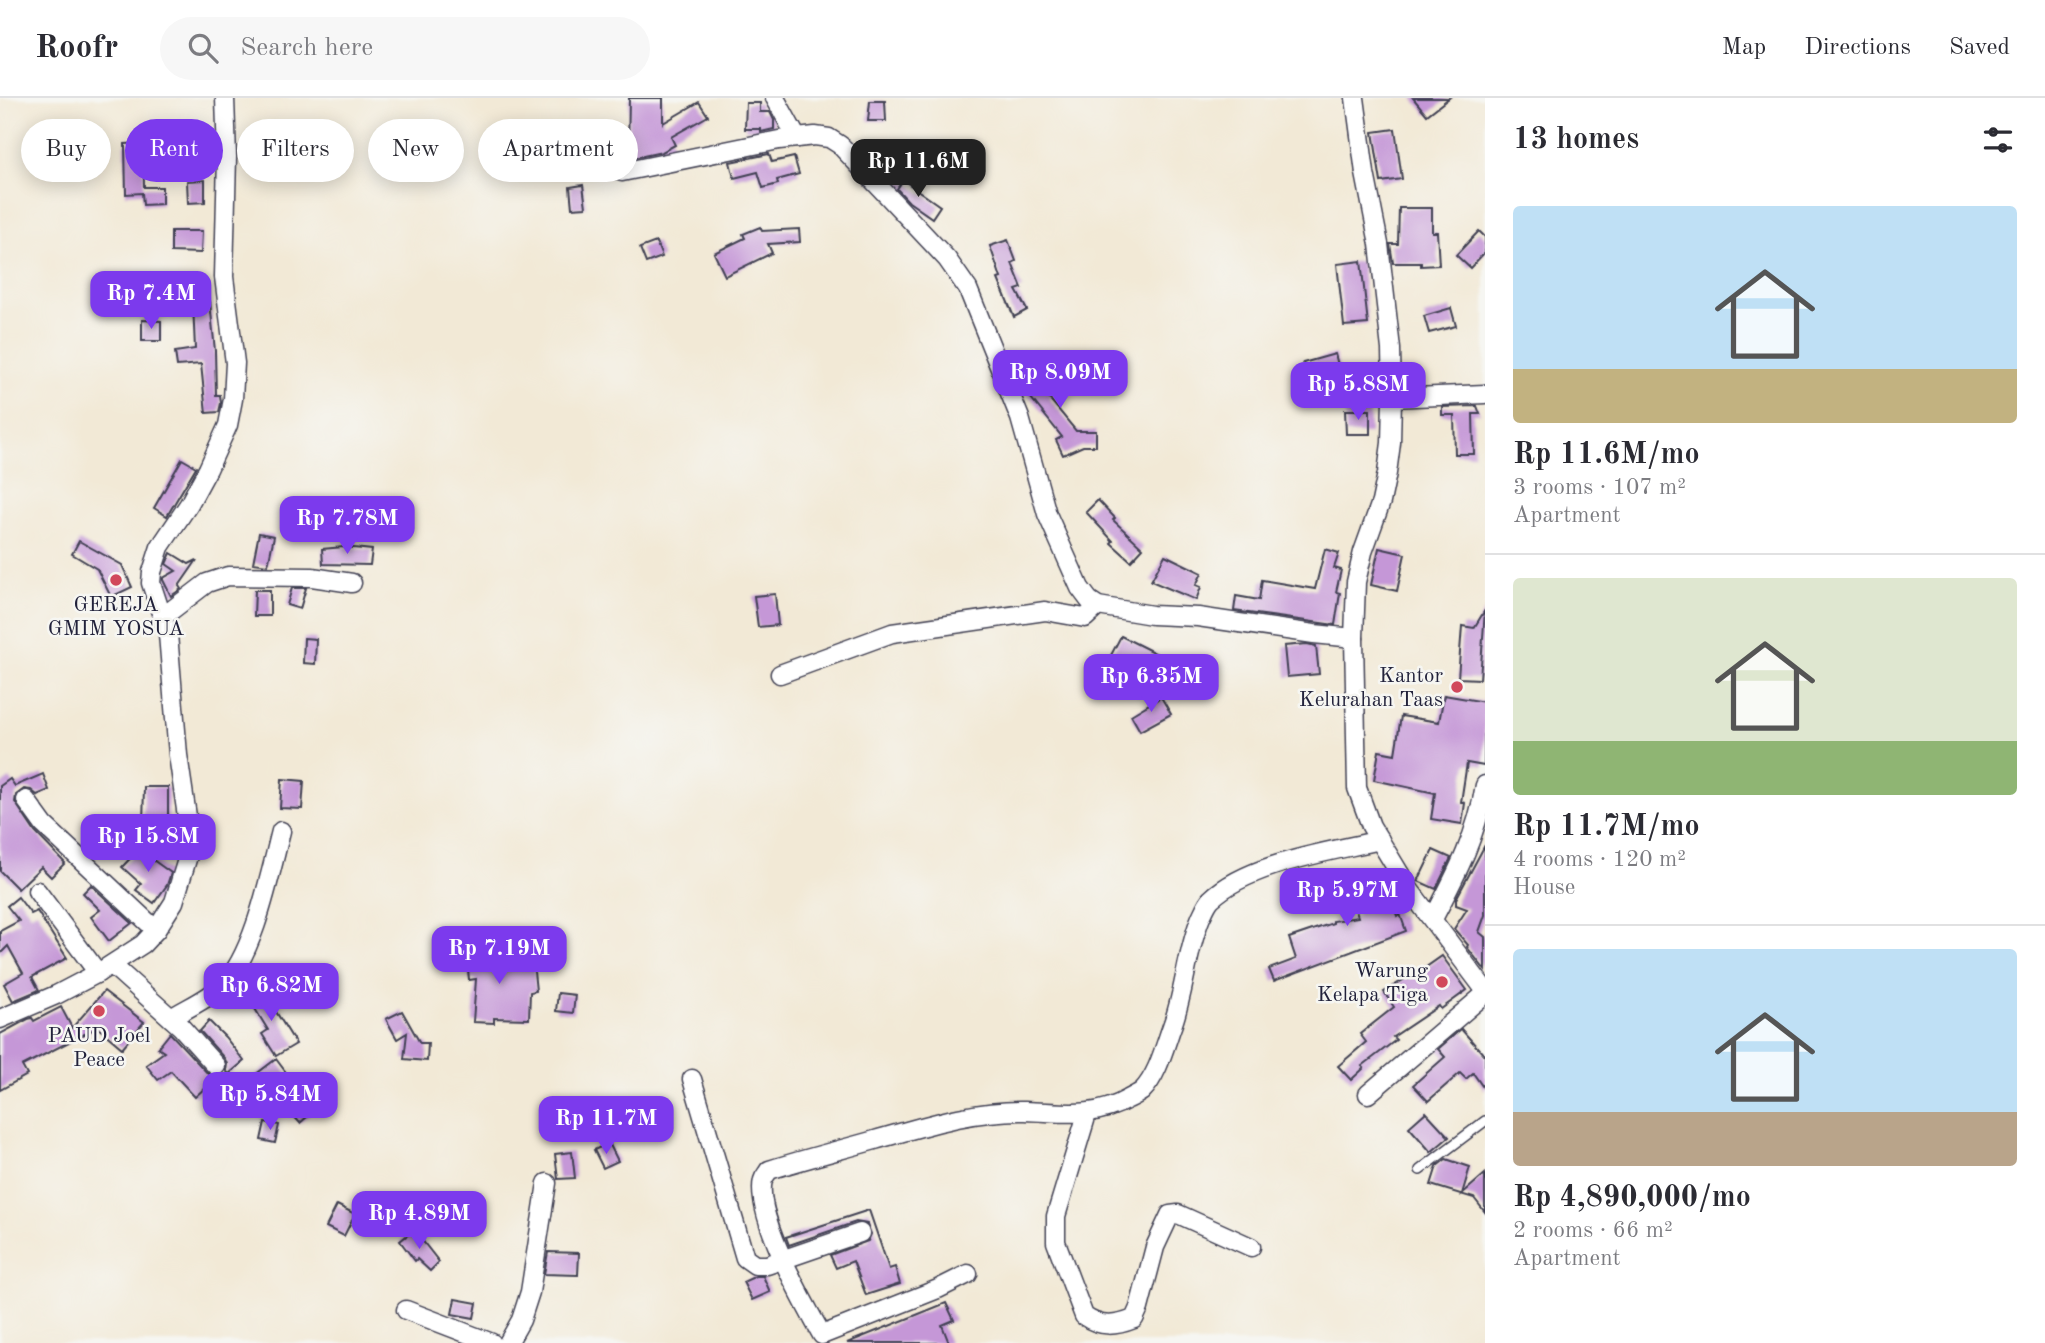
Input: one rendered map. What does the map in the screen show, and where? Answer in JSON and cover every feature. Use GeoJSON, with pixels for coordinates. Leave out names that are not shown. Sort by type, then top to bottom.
{"type":"FeatureCollection","features":[{"type":"Feature","properties":{"kind":"street"},"geometry":{"type":"LineString","coordinates":[[0,1019],[105,970],[143,944],[156,930],[174,902],[182,879],[189,844],[172,699],[168,634],[151,583],[160,547],[189,504],[208,469],[228,425],[233,399],[234,363],[224,277],[227,157],[225,98]]}},
{"type":"Feature","properties":{"kind":"street"},"geometry":{"type":"LineString","coordinates":[[775,98],[797,138]]}},
{"type":"Feature","properties":{"kind":"street"},"geometry":{"type":"LineString","coordinates":[[1355,98],[1365,173],[1379,244],[1391,349],[1392,398],[1387,472],[1381,502],[1363,552],[1356,582],[1354,638],[1357,788],[1371,826],[1409,889],[1485,992],[1368,1094]]}},
{"type":"Feature","properties":{"kind":"street"},"geometry":{"type":"LineString","coordinates":[[638,169],[797,138],[829,138],[840,145],[947,259],[968,289],[1020,418],[1047,514],[1080,588],[1089,600],[1098,606],[1152,615],[1198,617],[1354,638]]}},
{"type":"Feature","properties":{"kind":"street"},"geometry":{"type":"LineString","coordinates":[[1392,398],[1485,394]]}},
{"type":"Feature","properties":{"kind":"street"},"geometry":{"type":"LineString","coordinates":[[163,616],[207,583],[228,576],[312,577],[352,583]]}},
{"type":"Feature","properties":{"kind":"street"},"geometry":{"type":"LineString","coordinates":[[780,674],[892,633],[1045,611],[1085,618],[1098,606]]}},
{"type":"Feature","properties":{"kind":"street"},"geometry":{"type":"LineString","coordinates":[[1433,919],[1465,858],[1482,807],[1485,785]]}},
{"type":"Feature","properties":{"kind":"street"},"geometry":{"type":"LineString","coordinates":[[26,800],[44,825],[156,930]]}},
{"type":"Feature","properties":{"kind":"street"},"geometry":{"type":"LineString","coordinates":[[171,1018],[220,988],[230,976],[248,943],[267,888],[281,831]]}},
{"type":"Feature","properties":{"kind":"street"},"geometry":{"type":"LineString","coordinates":[[968,1274],[938,1289],[822,1335],[796,1290],[767,1217],[763,1180],[769,1170],[932,1122],[970,1114],[1023,1111],[1087,1114],[1117,1105],[1142,1091],[1156,1068],[1175,1020],[1186,967],[1200,919],[1209,901],[1229,885],[1268,868],[1380,840]]}},
{"type":"Feature","properties":{"kind":"street"},"geometry":{"type":"LineString","coordinates":[[37,891],[105,970],[171,1018],[216,1066]]}},
{"type":"Feature","properties":{"kind":"street"},"geometry":{"type":"LineString","coordinates":[[692,1079],[745,1258],[755,1265],[767,1265],[860,1233]]}},
{"type":"Feature","properties":{"kind":"street"},"geometry":{"type":"LineString","coordinates":[[1087,1114],[1056,1216],[1056,1242],[1084,1316],[1102,1325],[1119,1325],[1134,1319],[1155,1247],[1170,1215],[1178,1214],[1251,1247]]}},
{"type":"Feature","properties":{"kind":"street"},"geometry":{"type":"LineString","coordinates":[[508,1343],[521,1320],[530,1292],[547,1183]]}},
{"type":"Feature","properties":{"kind":"street"},"geometry":{"type":"LineString","coordinates":[[406,1310],[492,1343]]}},
{"type":"Feature","properties":{"kind":"lane"},"geometry":{"type":"LineString","coordinates":[[1420,1170],[1485,1121]]}},
{"type":"Feature","properties":{"kind":"building"},"geometry":{"type":"Polygon","coordinates":[[[629,98],[663,98],[663,123],[699,102],[708,116],[671,137],[675,145],[662,152],[638,157],[638,119],[629,119],[629,98]]]}},
{"type":"Feature","properties":{"kind":"building"},"geometry":{"type":"Polygon","coordinates":[[[1413,98],[1449,98],[1427,115],[1413,98]]]}},
{"type":"Feature","properties":{"kind":"building"},"geometry":{"type":"Polygon","coordinates":[[[870,101],[885,101],[886,121],[868,121],[870,101]]]}},
{"type":"Feature","properties":{"kind":"building"},"geometry":{"type":"Polygon","coordinates":[[[746,103],[760,103],[760,112],[770,112],[774,129],[761,132],[761,129],[745,129],[746,103]]]}},
{"type":"Feature","properties":{"kind":"building"},"geometry":{"type":"Polygon","coordinates":[[[1395,129],[1402,179],[1381,182],[1373,132],[1395,129]]]}},
{"type":"Feature","properties":{"kind":"building"},"geometry":{"type":"Polygon","coordinates":[[[769,154],[772,162],[794,157],[799,174],[777,180],[778,184],[763,188],[758,172],[734,178],[730,162],[769,154]]]}},
{"type":"Feature","properties":{"kind":"building"},"geometry":{"type":"Polygon","coordinates":[[[903,180],[940,206],[932,218],[909,202],[897,189],[903,180]]]}},
{"type":"Feature","properties":{"kind":"building"},"geometry":{"type":"Polygon","coordinates":[[[126,182],[144,182],[144,187],[162,187],[162,204],[143,205],[142,193],[126,194],[126,182]]]}},
{"type":"Feature","properties":{"kind":"building"},"geometry":{"type":"Polygon","coordinates":[[[187,182],[205,182],[205,202],[188,203],[187,182]]]}},
{"type":"Feature","properties":{"kind":"building"},"geometry":{"type":"Polygon","coordinates":[[[583,185],[586,207],[572,208],[570,187],[583,185]]]}},
{"type":"Feature","properties":{"kind":"building"},"geometry":{"type":"Polygon","coordinates":[[[1399,208],[1432,208],[1432,232],[1437,232],[1439,265],[1393,263],[1390,244],[1398,244],[1399,208]]]}},
{"type":"Feature","properties":{"kind":"building"},"geometry":{"type":"Polygon","coordinates":[[[760,227],[762,231],[799,229],[800,242],[768,244],[772,253],[725,276],[714,253],[745,238],[743,234],[760,227]]]}},
{"type":"Feature","properties":{"kind":"building"},"geometry":{"type":"Polygon","coordinates":[[[171,231],[202,231],[201,253],[171,252],[171,231]]]}},
{"type":"Feature","properties":{"kind":"building"},"geometry":{"type":"Polygon","coordinates":[[[1479,231],[1485,237],[1485,252],[1470,268],[1456,255],[1479,231]]]}},
{"type":"Feature","properties":{"kind":"building"},"geometry":{"type":"Polygon","coordinates":[[[1008,240],[1016,261],[1012,263],[1022,288],[1016,290],[1027,310],[1014,317],[998,279],[1001,278],[990,246],[1008,240]]]}},
{"type":"Feature","properties":{"kind":"building"},"geometry":{"type":"Polygon","coordinates":[[[656,242],[662,257],[646,263],[640,248],[656,242]]]}},
{"type":"Feature","properties":{"kind":"building"},"geometry":{"type":"Polygon","coordinates":[[[1361,261],[1368,324],[1344,326],[1337,264],[1361,261]]]}},
{"type":"Feature","properties":{"kind":"building"},"geometry":{"type":"Polygon","coordinates":[[[210,302],[216,395],[220,395],[221,403],[219,412],[206,413],[201,364],[177,366],[175,352],[195,349],[193,303],[210,302]]]}},
{"type":"Feature","properties":{"kind":"building"},"geometry":{"type":"Polygon","coordinates":[[[1451,308],[1456,326],[1429,333],[1424,316],[1451,308]]]}},
{"type":"Feature","properties":{"kind":"building"},"geometry":{"type":"Polygon","coordinates":[[[142,320],[161,321],[161,341],[142,341],[142,320]]]}},
{"type":"Feature","properties":{"kind":"building"},"geometry":{"type":"Polygon","coordinates":[[[1335,354],[1343,383],[1351,382],[1354,400],[1330,404],[1326,378],[1309,383],[1303,363],[1335,354]]]}},
{"type":"Feature","properties":{"kind":"building"},"geometry":{"type":"Polygon","coordinates":[[[1061,359],[1074,383],[1048,397],[1076,431],[1096,431],[1096,446],[1083,446],[1063,455],[1056,440],[1062,437],[1027,393],[1053,374],[1048,366],[1061,359]]]}},
{"type":"Feature","properties":{"kind":"building"},"geometry":{"type":"Polygon","coordinates":[[[1477,406],[1480,414],[1473,414],[1474,454],[1455,454],[1454,415],[1442,415],[1442,407],[1477,406]]]}},
{"type":"Feature","properties":{"kind":"building"},"geometry":{"type":"Polygon","coordinates":[[[1345,410],[1370,410],[1370,434],[1346,434],[1345,410]]]}},
{"type":"Feature","properties":{"kind":"building"},"geometry":{"type":"Polygon","coordinates":[[[182,459],[196,467],[167,516],[154,508],[182,459]]]}},
{"type":"Feature","properties":{"kind":"building"},"geometry":{"type":"Polygon","coordinates":[[[1098,500],[1115,518],[1113,520],[1143,548],[1131,561],[1111,543],[1113,541],[1086,512],[1098,500]]]}},
{"type":"Feature","properties":{"kind":"building"},"geometry":{"type":"Polygon","coordinates":[[[259,533],[274,536],[268,565],[253,563],[259,533]]]}},
{"type":"Feature","properties":{"kind":"building"},"geometry":{"type":"Polygon","coordinates":[[[79,541],[122,565],[132,587],[111,597],[97,569],[72,554],[79,541]]]}},
{"type":"Feature","properties":{"kind":"building"},"geometry":{"type":"Polygon","coordinates":[[[344,547],[372,550],[370,565],[323,564],[322,549],[344,547]]]}},
{"type":"Feature","properties":{"kind":"building"},"geometry":{"type":"Polygon","coordinates":[[[1379,548],[1405,554],[1397,591],[1371,585],[1379,548]]]}},
{"type":"Feature","properties":{"kind":"building"},"geometry":{"type":"Polygon","coordinates":[[[1325,549],[1339,553],[1334,568],[1341,570],[1336,592],[1340,593],[1335,625],[1234,611],[1236,596],[1259,600],[1262,580],[1315,589],[1325,549]]]}},
{"type":"Feature","properties":{"kind":"building"},"geometry":{"type":"Polygon","coordinates":[[[171,553],[189,564],[197,560],[179,586],[181,589],[171,596],[163,578],[176,571],[166,564],[171,553]]]}},
{"type":"Feature","properties":{"kind":"building"},"geometry":{"type":"Polygon","coordinates":[[[1165,555],[1202,573],[1196,585],[1201,587],[1196,600],[1151,581],[1165,555]]]}},
{"type":"Feature","properties":{"kind":"building"},"geometry":{"type":"Polygon","coordinates":[[[292,588],[306,588],[300,609],[287,605],[292,588]]]}},
{"type":"Feature","properties":{"kind":"building"},"geometry":{"type":"Polygon","coordinates":[[[255,590],[270,590],[270,616],[254,616],[255,590]]]}},
{"type":"Feature","properties":{"kind":"building"},"geometry":{"type":"Polygon","coordinates":[[[775,594],[778,625],[758,627],[754,596],[775,594]]]}},
{"type":"Feature","properties":{"kind":"building"},"geometry":{"type":"Polygon","coordinates":[[[1485,610],[1480,679],[1458,678],[1462,626],[1474,628],[1485,610]]]}},
{"type":"Feature","properties":{"kind":"building"},"geometry":{"type":"Polygon","coordinates":[[[1121,636],[1157,654],[1147,675],[1110,657],[1121,636]]]}},
{"type":"Feature","properties":{"kind":"building"},"geometry":{"type":"Polygon","coordinates":[[[304,638],[316,639],[315,664],[303,663],[304,638]]]}},
{"type":"Feature","properties":{"kind":"building"},"geometry":{"type":"Polygon","coordinates":[[[1284,646],[1316,646],[1319,674],[1287,677],[1284,646]]]}},
{"type":"Feature","properties":{"kind":"building"},"geometry":{"type":"Polygon","coordinates":[[[1444,695],[1485,702],[1484,766],[1467,763],[1461,802],[1465,803],[1462,824],[1431,819],[1435,793],[1374,780],[1379,751],[1395,754],[1401,716],[1439,722],[1444,695]]]}},
{"type":"Feature","properties":{"kind":"building"},"geometry":{"type":"Polygon","coordinates":[[[1161,697],[1171,714],[1140,731],[1131,715],[1161,697]]]}},
{"type":"Feature","properties":{"kind":"building"},"geometry":{"type":"Polygon","coordinates":[[[43,774],[49,790],[37,795],[24,789],[16,795],[15,802],[35,832],[65,863],[51,877],[41,867],[18,889],[0,871],[0,786],[10,779],[15,786],[43,774]]]}},
{"type":"Feature","properties":{"kind":"building"},"geometry":{"type":"Polygon","coordinates":[[[282,779],[304,781],[302,809],[280,808],[282,779]]]}},
{"type":"Feature","properties":{"kind":"building"},"geometry":{"type":"Polygon","coordinates":[[[144,787],[168,787],[168,824],[143,824],[144,787]]]}},
{"type":"Feature","properties":{"kind":"building"},"geometry":{"type":"Polygon","coordinates":[[[143,845],[156,857],[153,860],[171,873],[167,885],[154,903],[136,890],[141,884],[122,867],[143,845]]]}},
{"type":"Feature","properties":{"kind":"building"},"geometry":{"type":"Polygon","coordinates":[[[1485,845],[1485,915],[1479,932],[1485,937],[1485,970],[1454,929],[1467,909],[1456,905],[1456,899],[1485,845]]]}},
{"type":"Feature","properties":{"kind":"building"},"geometry":{"type":"Polygon","coordinates":[[[1433,850],[1451,858],[1436,889],[1418,881],[1433,850]]]}},
{"type":"Feature","properties":{"kind":"building"},"geometry":{"type":"Polygon","coordinates":[[[1371,874],[1373,879],[1384,875],[1397,916],[1400,914],[1406,931],[1274,981],[1269,969],[1296,959],[1289,938],[1333,921],[1358,917],[1346,882],[1371,874]]]}},
{"type":"Feature","properties":{"kind":"building"},"geometry":{"type":"Polygon","coordinates":[[[91,885],[132,923],[109,941],[91,917],[100,910],[83,893],[91,885]]]}},
{"type":"Feature","properties":{"kind":"building"},"geometry":{"type":"Polygon","coordinates":[[[18,897],[31,914],[37,911],[67,958],[32,977],[39,990],[13,1001],[4,984],[23,973],[8,946],[0,954],[0,931],[19,921],[7,906],[18,897]]]}},
{"type":"Feature","properties":{"kind":"building"},"geometry":{"type":"Polygon","coordinates":[[[494,945],[497,966],[533,962],[536,991],[530,992],[529,1019],[494,1018],[494,1023],[473,1022],[476,979],[469,980],[466,948],[494,945]]]}},
{"type":"Feature","properties":{"kind":"building"},"geometry":{"type":"Polygon","coordinates":[[[1442,956],[1467,990],[1393,1037],[1396,1040],[1362,1066],[1364,1068],[1351,1080],[1338,1066],[1366,1042],[1360,1034],[1394,1007],[1384,992],[1408,977],[1409,979],[1442,956]]]}},
{"type":"Feature","properties":{"kind":"building"},"geometry":{"type":"Polygon","coordinates":[[[260,986],[296,1044],[276,1056],[262,1034],[268,1030],[246,994],[260,986]]]}},
{"type":"Feature","properties":{"kind":"building"},"geometry":{"type":"Polygon","coordinates":[[[104,991],[144,1022],[122,1048],[97,1027],[94,1031],[22,1066],[27,1075],[0,1090],[0,1034],[28,1019],[32,1018],[34,1021],[61,1007],[72,1028],[104,991]]]}},
{"type":"Feature","properties":{"kind":"building"},"geometry":{"type":"Polygon","coordinates":[[[558,993],[575,995],[573,1013],[556,1011],[558,993]]]}},
{"type":"Feature","properties":{"kind":"building"},"geometry":{"type":"Polygon","coordinates":[[[402,1011],[420,1043],[428,1043],[427,1061],[404,1059],[407,1033],[397,1039],[386,1019],[402,1011]]]}},
{"type":"Feature","properties":{"kind":"building"},"geometry":{"type":"Polygon","coordinates":[[[209,1021],[244,1061],[229,1074],[226,1071],[225,1059],[200,1031],[209,1021]]]}},
{"type":"Feature","properties":{"kind":"building"},"geometry":{"type":"Polygon","coordinates":[[[1461,1029],[1485,1056],[1485,1090],[1473,1073],[1466,1079],[1460,1073],[1428,1101],[1413,1085],[1445,1057],[1438,1049],[1461,1029]]]}},
{"type":"Feature","properties":{"kind":"building"},"geometry":{"type":"Polygon","coordinates":[[[170,1033],[208,1074],[217,1077],[195,1097],[171,1071],[158,1080],[146,1065],[164,1052],[158,1048],[170,1033]]]}},
{"type":"Feature","properties":{"kind":"building"},"geometry":{"type":"Polygon","coordinates":[[[276,1059],[300,1091],[308,1084],[324,1102],[300,1123],[274,1094],[271,1096],[255,1075],[276,1059]]]}},
{"type":"Feature","properties":{"kind":"building"},"geometry":{"type":"Polygon","coordinates":[[[1426,1112],[1449,1137],[1431,1152],[1409,1127],[1426,1112]]]}},
{"type":"Feature","properties":{"kind":"building"},"geometry":{"type":"Polygon","coordinates":[[[265,1122],[279,1125],[275,1143],[261,1140],[265,1122]]]}},
{"type":"Feature","properties":{"kind":"building"},"geometry":{"type":"Polygon","coordinates":[[[609,1143],[618,1161],[603,1168],[594,1150],[609,1143]]]}},
{"type":"Feature","properties":{"kind":"building"},"geometry":{"type":"Polygon","coordinates":[[[572,1152],[575,1178],[558,1179],[555,1154],[572,1152]]]}},
{"type":"Feature","properties":{"kind":"building"},"geometry":{"type":"Polygon","coordinates":[[[1446,1159],[1470,1167],[1462,1194],[1485,1174],[1485,1212],[1474,1198],[1431,1185],[1437,1166],[1446,1159]]]}},
{"type":"Feature","properties":{"kind":"building"},"geometry":{"type":"Polygon","coordinates":[[[337,1205],[355,1214],[344,1236],[326,1227],[337,1205]]]}},
{"type":"Feature","properties":{"kind":"building"},"geometry":{"type":"Polygon","coordinates":[[[869,1210],[889,1269],[895,1267],[900,1284],[866,1295],[853,1261],[836,1268],[830,1255],[868,1241],[871,1234],[867,1224],[856,1222],[789,1245],[786,1237],[869,1210]]]}},
{"type":"Feature","properties":{"kind":"building"},"geometry":{"type":"Polygon","coordinates":[[[414,1230],[439,1262],[430,1271],[417,1259],[415,1261],[400,1241],[414,1230]]]}},
{"type":"Feature","properties":{"kind":"building"},"geometry":{"type":"Polygon","coordinates":[[[548,1252],[579,1253],[578,1275],[544,1274],[548,1252]]]}},
{"type":"Feature","properties":{"kind":"building"},"geometry":{"type":"Polygon","coordinates":[[[763,1276],[770,1292],[752,1300],[743,1282],[763,1276]]]}},
{"type":"Feature","properties":{"kind":"building"},"geometry":{"type":"Polygon","coordinates":[[[455,1299],[477,1303],[474,1318],[452,1314],[455,1299]]]}},
{"type":"Feature","properties":{"kind":"building"},"geometry":{"type":"Polygon","coordinates":[[[946,1303],[954,1320],[942,1325],[949,1343],[847,1343],[946,1303]]]}},
{"type":"Feature","properties":{"kind":"place","name":"GEREJA GMIM YOSUA"},"geometry":{"type":"Point","coordinates":[116,580]}},
{"type":"Feature","properties":{"kind":"place","name":"Kantor Kelurahan Taas"},"geometry":{"type":"Point","coordinates":[1457,687]}},
{"type":"Feature","properties":{"kind":"place","name":"Warung Kelapa Tiga"},"geometry":{"type":"Point","coordinates":[1442,982]}},
{"type":"Feature","properties":{"kind":"place","name":"PAUD Joel Peace"},"geometry":{"type":"Point","coordinates":[99,1011]}}]}
